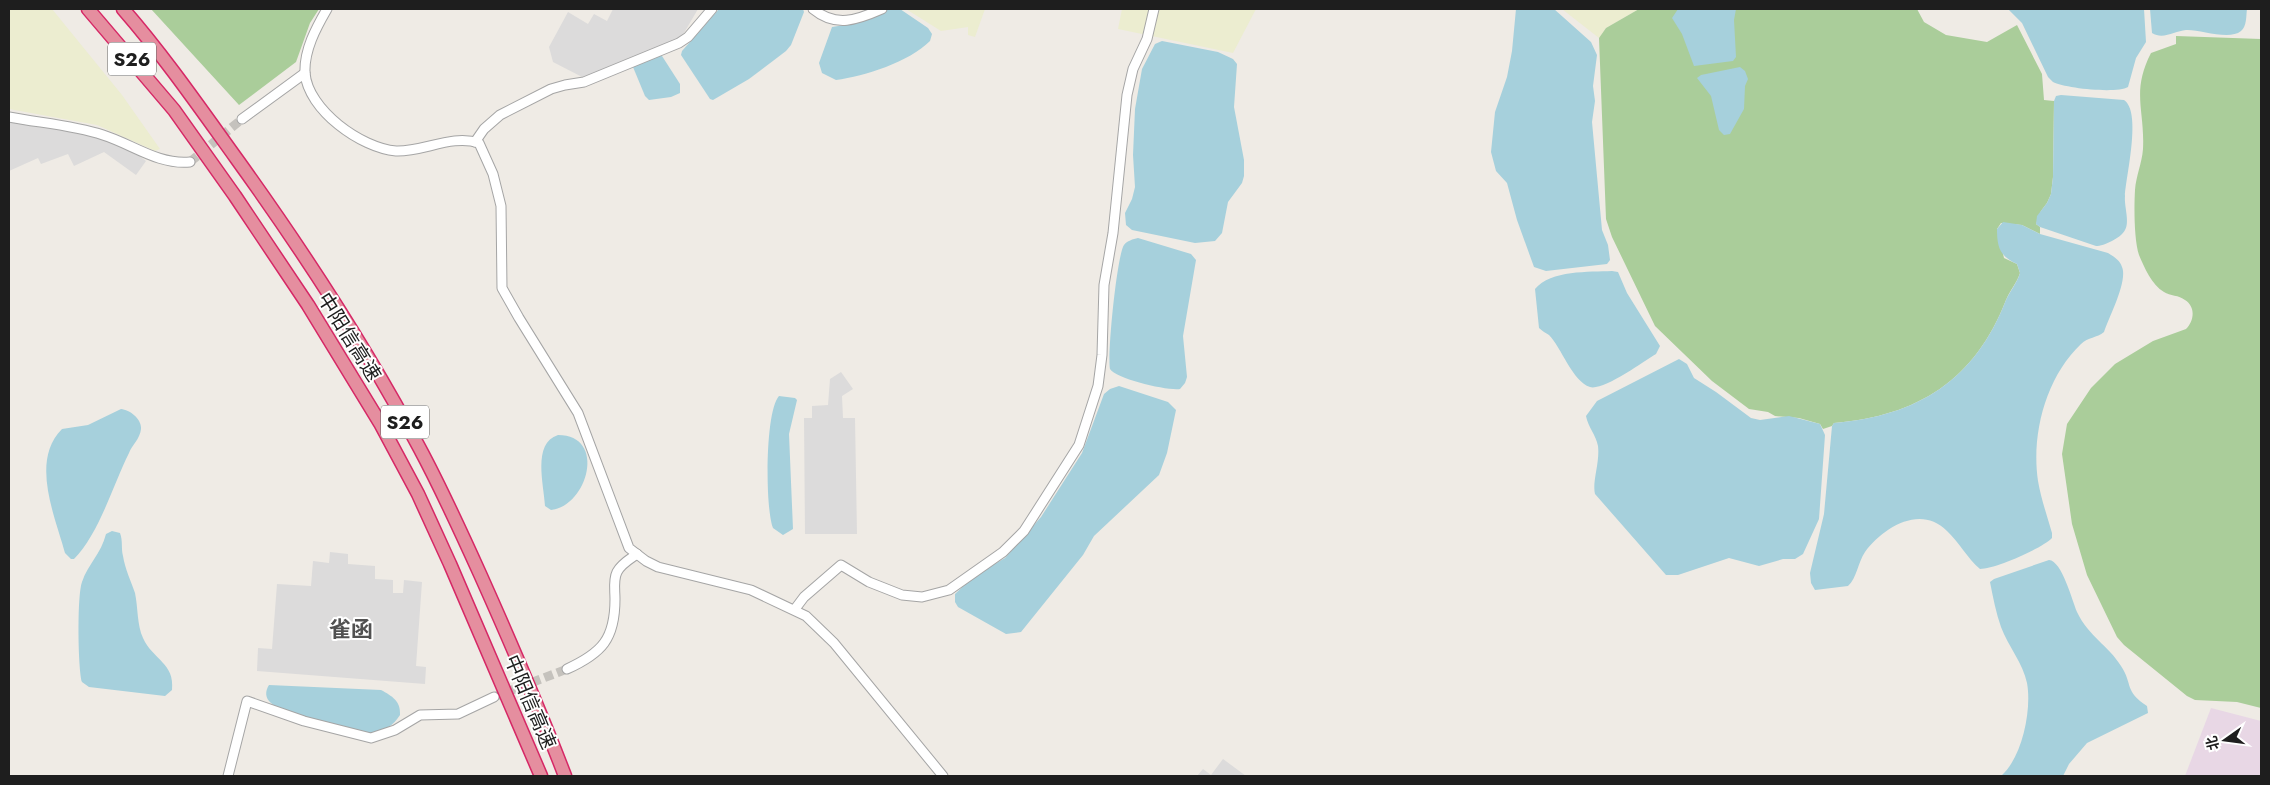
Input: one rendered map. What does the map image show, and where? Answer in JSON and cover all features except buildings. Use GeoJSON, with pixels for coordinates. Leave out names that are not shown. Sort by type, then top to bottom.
{"type":"FeatureCollection","features":[{"type":"Feature","properties":{"kind":"highway","name":"中阳信高速"},"geometry":{"type":"LineString","coordinates":[[88,9],[174,110],[235,196],[308,305],[380,423],[418,494],[454,572],[541,776]]}},
{"type":"Feature","properties":{"kind":"highway","name":"中阳信高速"},"geometry":{"type":"LineString","coordinates":[[123,9],[158,50],[254,183],[327,293],[399,412],[425,458],[471,554],[524,675],[565,776]]}},
{"type":"Feature","properties":{"kind":"street"},"geometry":{"type":"LineString","coordinates":[[327,9],[312,38],[305,74],[315,99],[330,118],[344,129],[368,142],[397,151],[462,140],[481,145],[487,156],[501,206],[502,288],[518,318],[578,414],[630,548],[658,567],[751,590],[794,609],[816,624],[834,643],[943,776]]}},
{"type":"Feature","properties":{"kind":"street"},"geometry":{"type":"LineString","coordinates":[[475,142],[484,129],[500,115],[551,90],[565,85],[584,82],[679,43],[688,37],[712,9]]}},
{"type":"Feature","properties":{"kind":"street"},"geometry":{"type":"LineString","coordinates":[[813,9],[826,18],[846,21],[860,19],[882,9]]}},
{"type":"Feature","properties":{"kind":"street"},"geometry":{"type":"LineString","coordinates":[[794,609],[804,597],[841,565],[869,582],[902,595],[922,597],[949,590],[1004,552],[1024,531],[1079,445],[1098,386],[1102,355],[1104,285],[1113,233],[1126,102],[1133,69],[1147,38],[1154,9]]}},
{"type":"Feature","properties":{"kind":"street"},"geometry":{"type":"LineString","coordinates":[[242,119],[305,74]]}},
{"type":"Feature","properties":{"kind":"street"},"geometry":{"type":"LineString","coordinates":[[9,117],[103,135],[158,158],[190,162]]}},
{"type":"Feature","properties":{"kind":"street"},"geometry":{"type":"LineString","coordinates":[[567,669],[586,660],[597,652],[612,629],[615,621],[615,579],[622,566],[637,554]]}},
{"type":"Feature","properties":{"kind":"street"},"geometry":{"type":"LineString","coordinates":[[228,776],[247,700],[304,721],[371,738],[395,730],[420,715],[458,714],[494,697]]}},
{"type":"Feature","properties":{"kind":"shaded area"},"geometry":{"type":"Polygon","coordinates":[[[613,9],[698,9],[681,38],[586,79],[553,62],[549,47],[568,12],[588,24],[594,14],[607,21],[613,9]]]}},
{"type":"Feature","properties":{"kind":"shaded area"},"geometry":{"type":"Polygon","coordinates":[[[9,119],[82,132],[126,146],[146,161],[136,175],[104,152],[74,166],[68,154],[41,164],[38,158],[9,171],[9,119]]]}},
{"type":"Feature","properties":{"kind":"shaded area"},"geometry":{"type":"Polygon","coordinates":[[[841,372],[853,389],[842,396],[843,418],[855,418],[857,534],[805,534],[804,418],[812,418],[812,406],[828,405],[830,379],[841,372]]]}},
{"type":"Feature","properties":{"kind":"shaded area"},"geometry":{"type":"Polygon","coordinates":[[[330,552],[348,554],[348,564],[375,566],[375,579],[393,580],[393,593],[403,593],[404,580],[422,582],[416,666],[426,667],[425,684],[257,671],[258,648],[272,649],[277,584],[311,586],[313,561],[329,563],[330,552]]]}},
{"type":"Feature","properties":{"kind":"shaded area"},"geometry":{"type":"Polygon","coordinates":[[[2211,708],[2261,721],[2261,776],[2185,776],[2211,708]]]}},
{"type":"Feature","properties":{"kind":"shaded area"},"geometry":{"type":"Polygon","coordinates":[[[1223,759],[1246,776],[1197,776],[1203,769],[1211,775],[1223,759]]]}},
{"type":"Feature","properties":{"kind":"green space"},"geometry":{"type":"Polygon","coordinates":[[[9,9],[52,9],[122,95],[160,149],[155,151],[97,125],[9,109],[9,9]]]}},
{"type":"Feature","properties":{"kind":"green space"},"geometry":{"type":"Polygon","coordinates":[[[151,9],[319,9],[310,23],[296,62],[239,105],[151,9]]]}},
{"type":"Feature","properties":{"kind":"green space"},"geometry":{"type":"Polygon","coordinates":[[[906,9],[985,9],[975,37],[968,35],[968,27],[941,31],[906,9]]]}},
{"type":"Feature","properties":{"kind":"green space"},"geometry":{"type":"Polygon","coordinates":[[[1122,9],[1256,9],[1233,53],[1118,29],[1122,9]]]}},
{"type":"Feature","properties":{"kind":"green space"},"geometry":{"type":"Polygon","coordinates":[[[1562,9],[1639,9],[1606,28],[1599,38],[1562,9]]]}},
{"type":"Feature","properties":{"kind":"green space"},"geometry":{"type":"Polygon","coordinates":[[[1639,9],[1917,9],[1924,22],[1946,35],[1987,42],[2017,25],[2042,74],[2044,100],[2054,101],[2051,194],[2036,224],[2040,227],[2040,234],[2022,225],[2001,223],[1997,229],[2004,258],[2017,264],[2020,273],[1993,328],[1978,352],[1960,372],[1940,389],[1917,402],[1892,412],[1864,419],[1834,423],[1832,426],[1823,429],[1820,424],[1799,418],[1775,416],[1768,412],[1749,409],[1712,381],[1655,326],[1612,237],[1606,219],[1599,38],[1606,28],[1639,9]]]}},
{"type":"Feature","properties":{"kind":"green space"},"geometry":{"type":"Polygon","coordinates":[[[2176,36],[2261,39],[2261,708],[2237,702],[2195,700],[2187,696],[2124,645],[2117,637],[2087,575],[2072,524],[2062,454],[2067,424],[2091,388],[2115,364],[2153,341],[2186,329],[2191,322],[2193,314],[2189,303],[2183,298],[2160,289],[2143,265],[2136,241],[2134,205],[2143,149],[2140,101],[2142,79],[2151,53],[2176,44],[2176,36]]]}},
{"type":"Feature","properties":{"kind":"water"},"geometry":{"type":"Polygon","coordinates":[[[719,9],[803,9],[804,12],[791,45],[786,51],[749,79],[713,100],[710,99],[681,55],[682,51],[719,9]]]}},
{"type":"Feature","properties":{"kind":"water"},"geometry":{"type":"Polygon","coordinates":[[[887,9],[900,9],[928,28],[932,34],[930,41],[921,49],[899,62],[860,75],[836,80],[822,73],[819,63],[832,27],[857,23],[887,9]]]}},
{"type":"Feature","properties":{"kind":"water"},"geometry":{"type":"Polygon","coordinates":[[[1516,9],[1554,9],[1591,42],[1597,55],[1593,86],[1595,101],[1592,122],[1602,230],[1608,245],[1610,260],[1607,264],[1546,271],[1534,267],[1517,220],[1507,183],[1496,171],[1491,152],[1495,112],[1507,77],[1512,51],[1516,9]]]}},
{"type":"Feature","properties":{"kind":"water"},"geometry":{"type":"Polygon","coordinates":[[[1678,9],[1736,9],[1734,20],[1736,57],[1733,61],[1694,66],[1682,34],[1672,18],[1678,9]]]}},
{"type":"Feature","properties":{"kind":"water"},"geometry":{"type":"Polygon","coordinates":[[[2008,9],[2144,9],[2146,42],[2136,58],[2128,87],[2113,90],[2090,89],[2053,82],[2048,77],[2022,23],[2008,9]]]}},
{"type":"Feature","properties":{"kind":"water"},"geometry":{"type":"Polygon","coordinates":[[[2150,9],[2247,9],[2244,26],[2236,34],[2222,35],[2186,30],[2160,36],[2152,33],[2150,9]]]}},
{"type":"Feature","properties":{"kind":"water"},"geometry":{"type":"Polygon","coordinates":[[[1162,41],[1218,52],[1233,59],[1237,64],[1234,107],[1244,160],[1244,176],[1242,183],[1228,202],[1222,233],[1215,241],[1195,243],[1132,230],[1126,225],[1125,213],[1132,199],[1135,187],[1133,155],[1135,109],[1142,69],[1155,44],[1162,41]]]}},
{"type":"Feature","properties":{"kind":"water"},"geometry":{"type":"Polygon","coordinates":[[[662,56],[680,84],[680,93],[671,97],[649,100],[645,96],[633,67],[662,56]]]}},
{"type":"Feature","properties":{"kind":"water"},"geometry":{"type":"Polygon","coordinates":[[[1740,67],[1745,71],[1748,79],[1745,86],[1744,109],[1730,134],[1724,135],[1719,130],[1711,96],[1697,78],[1701,75],[1740,67]]]}},
{"type":"Feature","properties":{"kind":"water"},"geometry":{"type":"Polygon","coordinates":[[[2056,96],[2124,100],[2129,107],[2132,117],[2132,145],[2125,196],[2126,227],[2120,236],[2103,245],[2096,246],[2036,224],[2037,216],[2051,194],[2054,101],[2056,96]]]}},
{"type":"Feature","properties":{"kind":"water"},"geometry":{"type":"Polygon","coordinates":[[[2003,222],[2022,225],[2040,234],[2108,253],[2120,262],[2123,273],[2120,290],[2104,332],[2081,344],[2069,357],[2050,389],[2044,407],[2039,426],[2036,463],[2039,487],[2052,538],[2018,558],[1996,566],[1980,569],[1947,531],[1936,523],[1914,519],[1892,528],[1873,543],[1865,552],[1848,586],[1815,590],[1811,583],[1810,573],[1824,514],[1832,426],[1834,423],[1864,419],[1892,412],[1917,402],[1940,389],[1960,372],[1978,352],[1993,328],[2020,273],[2017,264],[2003,254],[1999,246],[1997,229],[2003,222]]]}},
{"type":"Feature","properties":{"kind":"water"},"geometry":{"type":"Polygon","coordinates":[[[1138,238],[1191,254],[1196,260],[1183,336],[1187,377],[1180,389],[1165,388],[1132,380],[1114,373],[1110,369],[1113,306],[1118,267],[1124,245],[1130,240],[1138,238]]]}},
{"type":"Feature","properties":{"kind":"water"},"geometry":{"type":"Polygon","coordinates":[[[1618,272],[1627,293],[1660,346],[1656,354],[1623,375],[1604,385],[1590,387],[1584,384],[1573,372],[1554,340],[1539,328],[1535,289],[1542,283],[1560,275],[1618,272]]]}},
{"type":"Feature","properties":{"kind":"water"},"geometry":{"type":"Polygon","coordinates":[[[1679,359],[1687,364],[1694,378],[1751,418],[1760,420],[1789,416],[1820,424],[1825,435],[1819,519],[1803,554],[1795,559],[1783,559],[1759,566],[1729,558],[1678,575],[1666,575],[1595,494],[1594,484],[1598,446],[1586,416],[1597,401],[1679,359]]]}},
{"type":"Feature","properties":{"kind":"water"},"geometry":{"type":"Polygon","coordinates":[[[1119,386],[1168,402],[1176,410],[1167,453],[1159,475],[1094,536],[1083,555],[1021,632],[1006,634],[958,607],[955,602],[955,594],[974,576],[1005,558],[1041,517],[1082,453],[1104,394],[1110,389],[1119,386]]]}},
{"type":"Feature","properties":{"kind":"water"},"geometry":{"type":"Polygon","coordinates":[[[779,396],[795,398],[797,400],[789,434],[793,529],[783,535],[773,528],[770,517],[768,481],[771,420],[774,405],[779,396]]]}},
{"type":"Feature","properties":{"kind":"water"},"geometry":{"type":"Polygon","coordinates":[[[121,409],[132,413],[140,422],[141,429],[138,439],[130,450],[105,509],[91,536],[83,549],[74,559],[71,559],[65,553],[48,489],[46,473],[48,457],[53,442],[62,429],[88,425],[121,409]]]}},
{"type":"Feature","properties":{"kind":"water"},"geometry":{"type":"Polygon","coordinates":[[[558,435],[573,438],[583,446],[587,458],[587,471],[575,497],[564,506],[551,510],[545,506],[541,466],[542,455],[550,439],[558,435]]]}},
{"type":"Feature","properties":{"kind":"water"},"geometry":{"type":"Polygon","coordinates":[[[112,531],[120,533],[121,536],[122,553],[135,593],[143,638],[152,652],[167,667],[170,674],[172,690],[165,696],[89,687],[82,682],[79,632],[80,589],[106,534],[112,531]]]}},
{"type":"Feature","properties":{"kind":"water"},"geometry":{"type":"Polygon","coordinates":[[[2049,560],[2054,562],[2062,574],[2082,621],[2116,659],[2125,672],[2135,696],[2147,706],[2148,713],[2087,743],[2069,764],[2063,776],[2001,776],[2015,758],[2020,746],[2027,720],[2028,694],[2022,668],[2001,627],[1990,582],[2049,560]]]}},
{"type":"Feature","properties":{"kind":"water"},"geometry":{"type":"Polygon","coordinates":[[[269,685],[381,690],[392,697],[397,703],[400,715],[388,728],[371,734],[333,726],[279,709],[267,697],[266,692],[269,685]]]}},
{"type":"Feature","properties":{"kind":"tunnel"},"geometry":{"type":"LineString","coordinates":[[190,162],[242,119]]}},
{"type":"Feature","properties":{"kind":"tunnel"},"geometry":{"type":"LineString","coordinates":[[494,697],[567,669]]}},
{"type":"Feature","properties":{"kind":"district","name":"雀函"},"geometry":{"type":"Point","coordinates":[351,629]}}]}
